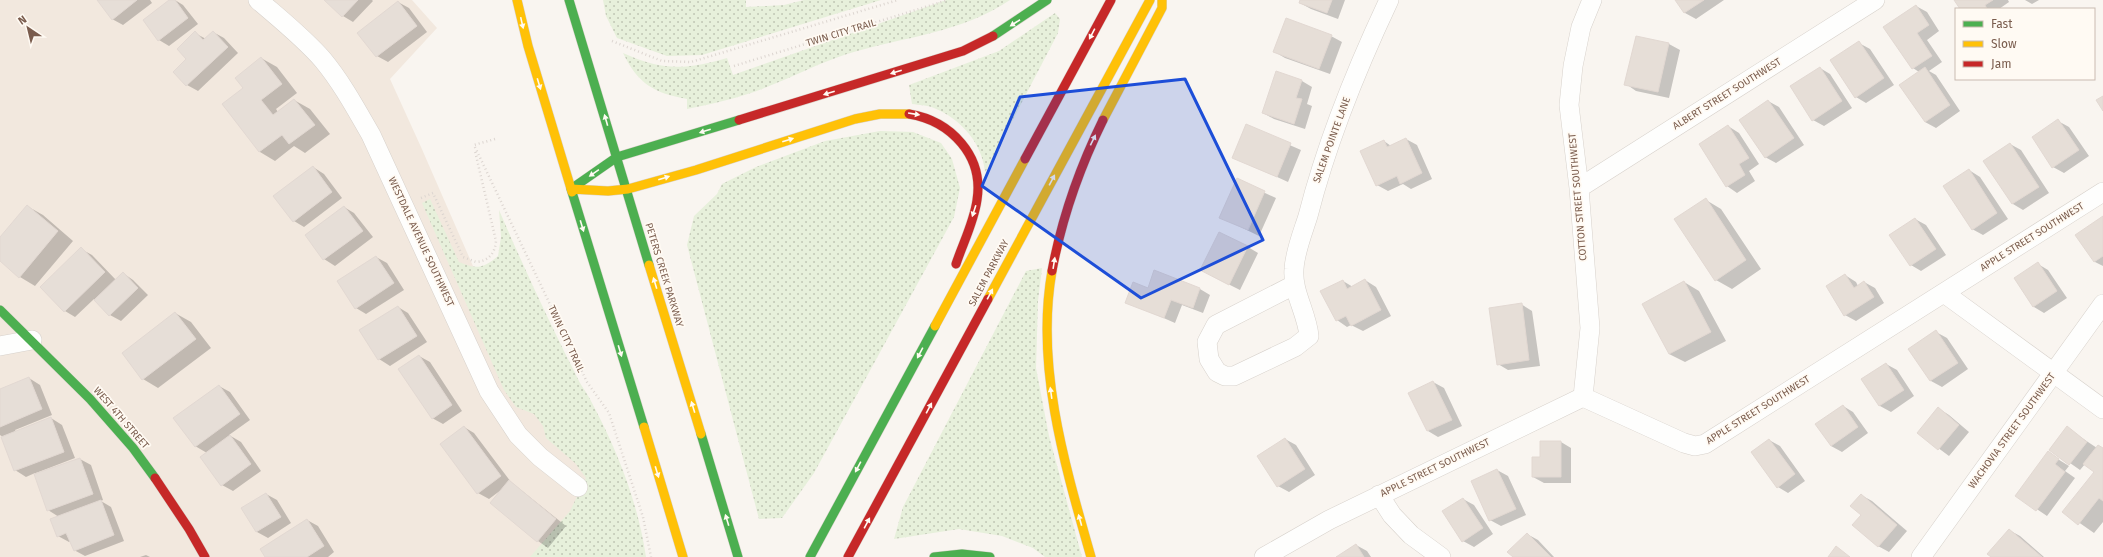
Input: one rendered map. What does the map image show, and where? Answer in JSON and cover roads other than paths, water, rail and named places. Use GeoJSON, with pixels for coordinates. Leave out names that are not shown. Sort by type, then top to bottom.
{"type":"FeatureCollection","features":[{"type":"Feature","properties":{"kind":"main road"},"geometry":{"type":"LineString","coordinates":[[517,0],[528,46],[683,557]]}},
{"type":"Feature","properties":{"kind":"main road","name":"PETERS CREEK PARKWAY"},"geometry":{"type":"LineString","coordinates":[[569,0],[738,557]]}},
{"type":"Feature","properties":{"kind":"main road"},"geometry":{"type":"LineString","coordinates":[[571,189],[617,158],[963,51],[1004,30],[1047,0]]}},
{"type":"Feature","properties":{"kind":"main road"},"geometry":{"type":"LineString","coordinates":[[810,557],[1111,0]]}},
{"type":"Feature","properties":{"kind":"main road","name":"SALEM PARKWAY"},"geometry":{"type":"LineString","coordinates":[[848,557],[1150,0]]}},
{"type":"Feature","properties":{"kind":"main road"},"geometry":{"type":"LineString","coordinates":[[1091,557],[1063,456],[1052,402],[1048,354],[1050,287],[1061,229],[1074,185],[1093,141],[1162,8],[1162,0]]}},
{"type":"Feature","properties":{"kind":"main road"},"geometry":{"type":"LineString","coordinates":[[571,189],[626,189],[869,116],[903,113],[935,120],[958,136],[966,147],[973,160],[978,191],[977,202],[938,318]]}},
{"type":"Feature","properties":{"kind":"main road","name":"WEST 4TH STREET"},"geometry":{"type":"LineString","coordinates":[[0,310],[12,319],[78,384],[150,468],[205,557]]}},
{"type":"Feature","properties":{"kind":"main road"},"geometry":{"type":"LineString","coordinates":[[934,557],[949,554],[967,554],[990,557]]}},
{"type":"Feature","properties":{"kind":"street","name":"WESTDALE AVENUE SOUTHWEST"},"geometry":{"type":"LineString","coordinates":[[258,0],[289,26],[322,60],[349,96],[371,135],[489,391],[518,435],[540,457],[578,487]]}},
{"type":"Feature","properties":{"kind":"street","name":"SALEM POINTE LANE"},"geometry":{"type":"LineString","coordinates":[[1294,285],[1216,325],[1207,342],[1209,359],[1217,372],[1225,376],[1234,376],[1295,347],[1309,336],[1308,322],[1294,285],[1294,268],[1319,172],[1362,58],[1389,0]]}},
{"type":"Feature","properties":{"kind":"street","name":"COTTON STREET SOUTHWEST"},"geometry":{"type":"LineString","coordinates":[[1583,397],[1590,328],[1579,188],[1569,105],[1573,66],[1582,27],[1592,0]]}},
{"type":"Feature","properties":{"kind":"street","name":"ALBERT STREET SOUTHWEST"},"geometry":{"type":"LineString","coordinates":[[1579,188],[1875,0]]}},
{"type":"Feature","properties":{"kind":"street","name":"APPLE STREET SOUTHWEST"},"geometry":{"type":"LineString","coordinates":[[1264,557],[1299,536],[1583,397],[1684,443],[1695,446],[1705,444],[2103,192]]}},
{"type":"Feature","properties":{"kind":"street"},"geometry":{"type":"LineString","coordinates":[[1944,293],[2103,409]]}},
{"type":"Feature","properties":{"kind":"street","name":"WACHOVIA STREET SOUTHWEST"},"geometry":{"type":"LineString","coordinates":[[1921,557],[2055,373],[2103,304]]}},
{"type":"Feature","properties":{"kind":"street"},"geometry":{"type":"LineString","coordinates":[[0,346],[32,340]]}},
{"type":"Feature","properties":{"kind":"street"},"geometry":{"type":"LineString","coordinates":[[1379,496],[1392,515],[1411,535],[1441,557]]}}]}
